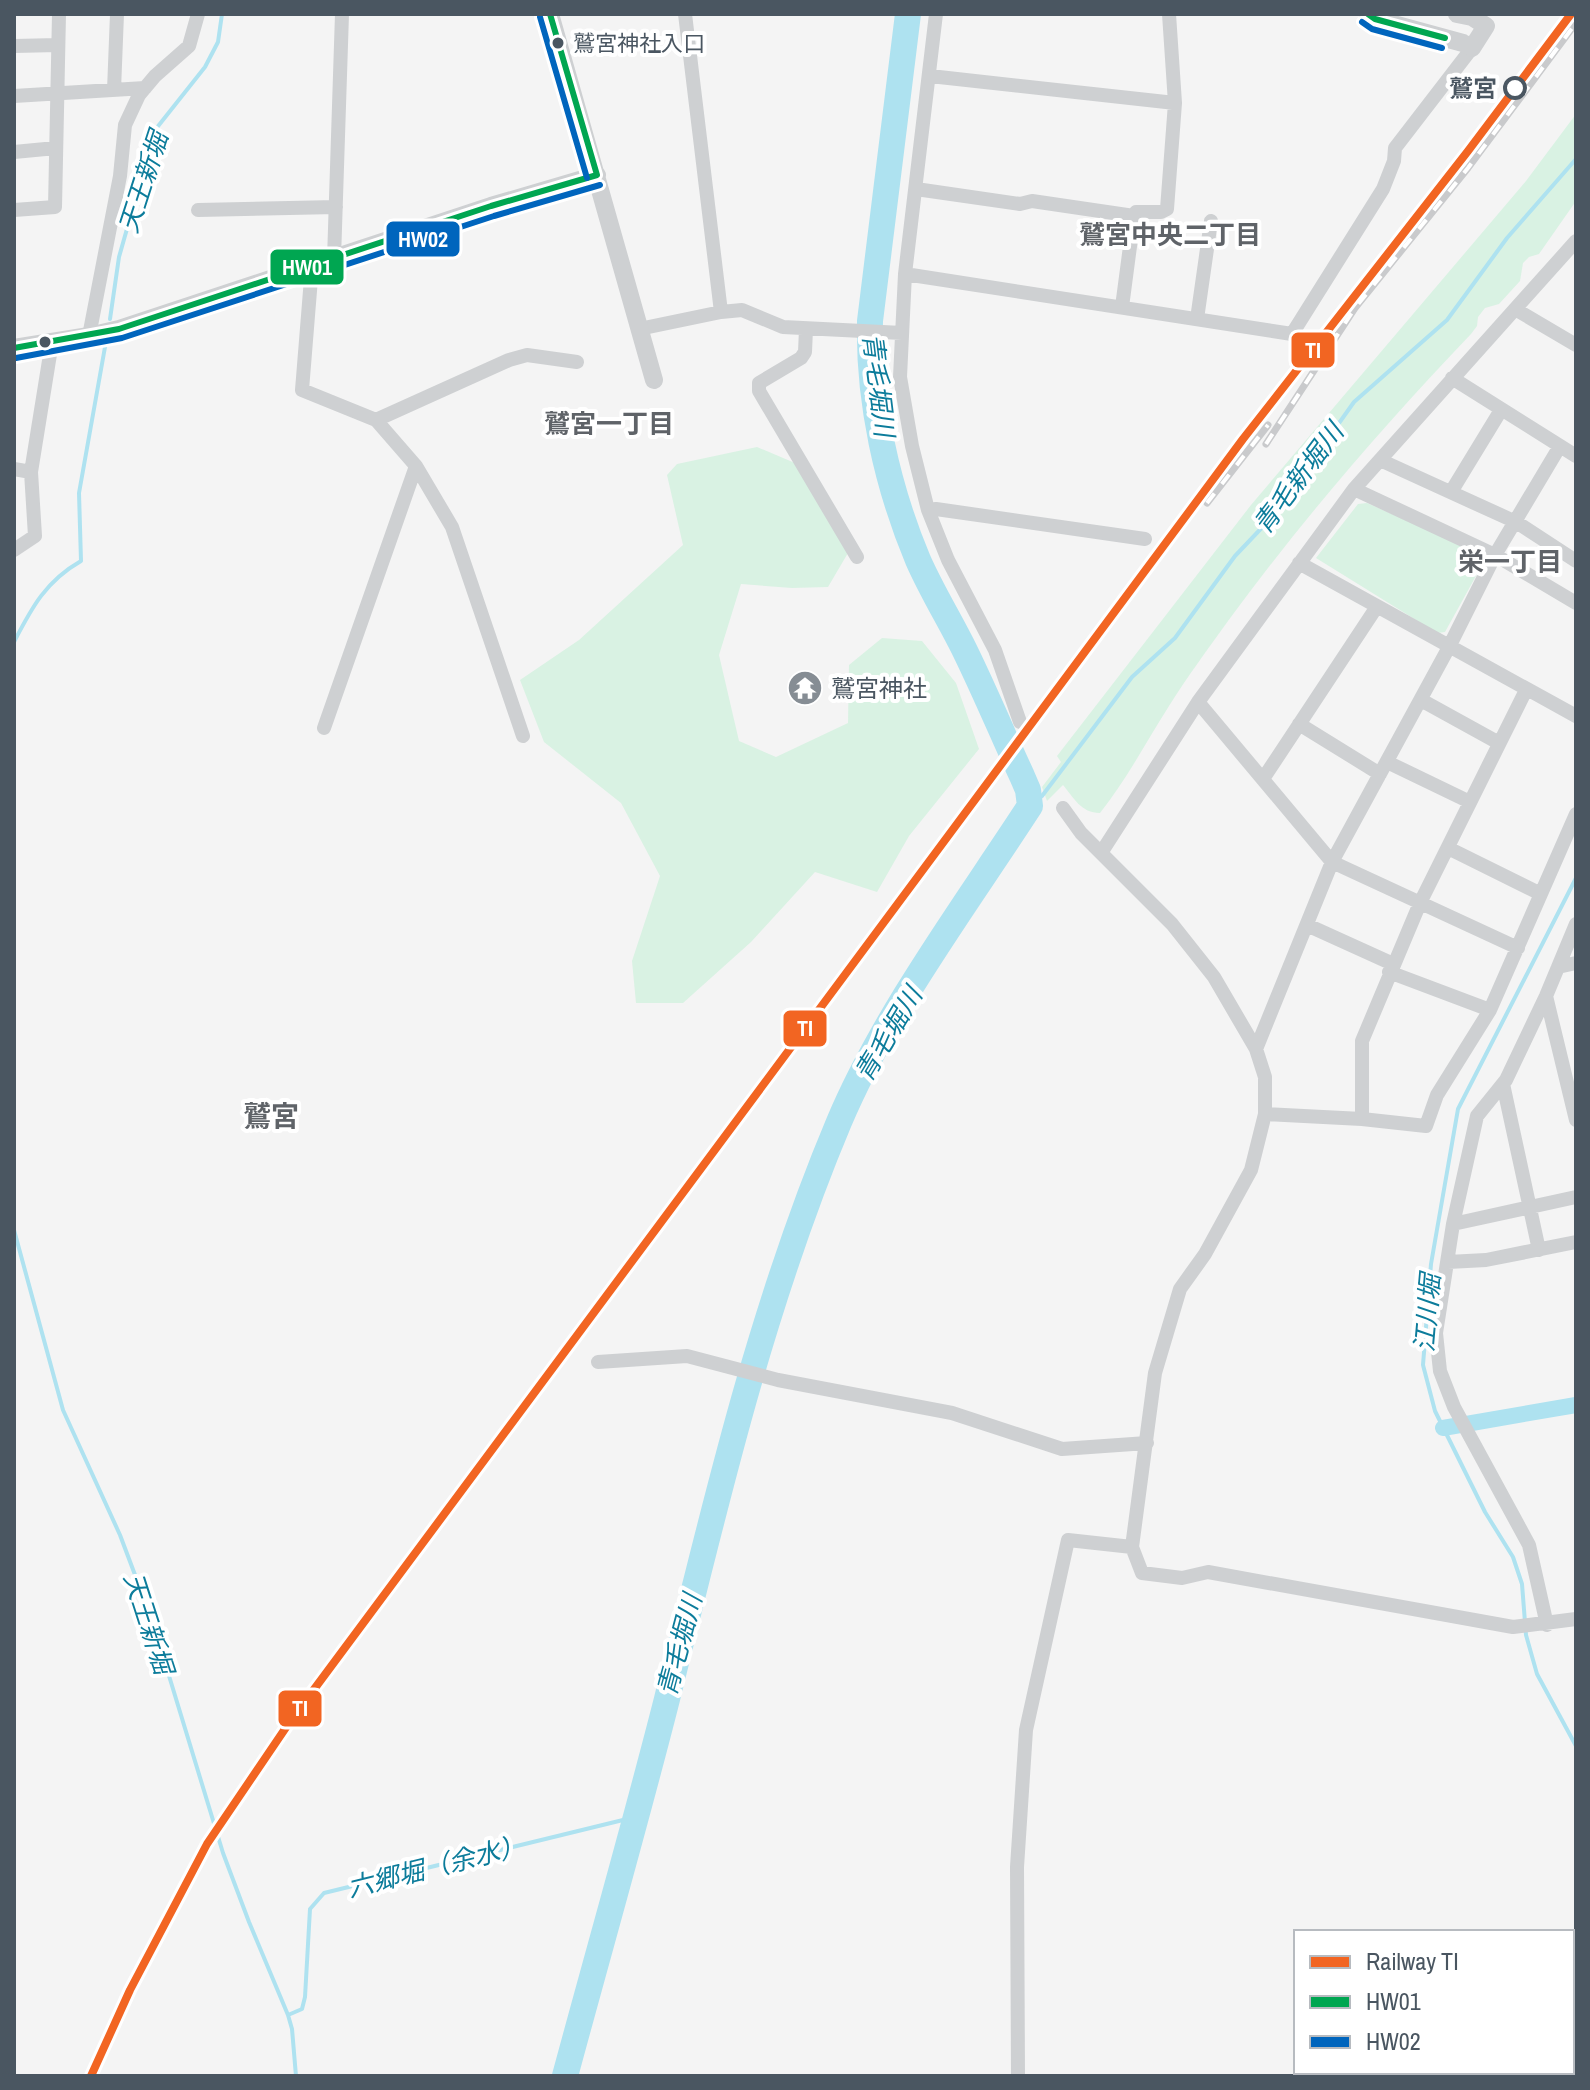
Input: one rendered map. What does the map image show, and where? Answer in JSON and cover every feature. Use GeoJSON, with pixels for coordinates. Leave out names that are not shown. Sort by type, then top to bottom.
{"type":"FeatureCollection","features":[{"type":"Feature","properties":{"kind":"street"},"geometry":{"type":"LineString","coordinates":[[14,210],[55,207],[59,14]]}},
{"type":"Feature","properties":{"kind":"street"},"geometry":{"type":"LineString","coordinates":[[114,90],[117,14]]}},
{"type":"Feature","properties":{"kind":"street"},"geometry":{"type":"LineString","coordinates":[[89,336],[120,176],[125,125],[145,88],[189,46],[198,14]]}},
{"type":"Feature","properties":{"kind":"street"},"geometry":{"type":"LineString","coordinates":[[334,259],[342,14]]}},
{"type":"Feature","properties":{"kind":"street"},"geometry":{"type":"LineString","coordinates":[[550,14],[654,380]]}},
{"type":"Feature","properties":{"kind":"street"},"geometry":{"type":"LineString","coordinates":[[685,14],[721,312]]}},
{"type":"Feature","properties":{"kind":"street"},"geometry":{"type":"LineString","coordinates":[[936,14],[897,332],[900,377],[916,468],[928,510],[948,560],[995,650],[1020,722]]}},
{"type":"Feature","properties":{"kind":"street"},"geometry":{"type":"LineString","coordinates":[[1122,307],[1134,216],[1136,212],[1161,212],[1167,209],[1175,103],[1169,14]]}},
{"type":"Feature","properties":{"kind":"street"},"geometry":{"type":"LineString","coordinates":[[1368,14],[1375,19],[1472,48]]}},
{"type":"Feature","properties":{"kind":"street"},"geometry":{"type":"LineString","coordinates":[[1445,38],[1455,35],[1458,30],[1454,14]]}},
{"type":"Feature","properties":{"kind":"street"},"geometry":{"type":"LineString","coordinates":[[905,274],[1292,334],[1383,189],[1394,161],[1395,148],[1491,20],[1454,14]]}},
{"type":"Feature","properties":{"kind":"street"},"geometry":{"type":"LineString","coordinates":[[14,46],[58,45]]}},
{"type":"Feature","properties":{"kind":"street"},"geometry":{"type":"LineString","coordinates":[[930,76],[1175,103]]}},
{"type":"Feature","properties":{"kind":"street"},"geometry":{"type":"LineString","coordinates":[[14,96],[145,88]]}},
{"type":"Feature","properties":{"kind":"street"},"geometry":{"type":"LineString","coordinates":[[14,152],[56,148]]}},
{"type":"Feature","properties":{"kind":"street"},"geometry":{"type":"LineString","coordinates":[[14,348],[89,336],[491,206],[597,175]]}},
{"type":"Feature","properties":{"kind":"street"},"geometry":{"type":"LineString","coordinates":[[916,189],[1134,216]]}},
{"type":"Feature","properties":{"kind":"street"},"geometry":{"type":"LineString","coordinates":[[198,210],[336,207]]}},
{"type":"Feature","properties":{"kind":"street"},"geometry":{"type":"LineString","coordinates":[[1197,319],[1211,221]]}},
{"type":"Feature","properties":{"kind":"street"},"geometry":{"type":"LineString","coordinates":[[1101,853],[1198,702],[1354,489],[1576,241]]}},
{"type":"Feature","properties":{"kind":"street"},"geometry":{"type":"LineString","coordinates":[[312,266],[302,390],[376,420],[416,466],[452,527],[523,736]]}},
{"type":"Feature","properties":{"kind":"street"},"geometry":{"type":"LineString","coordinates":[[1515,309],[1576,345]]}},
{"type":"Feature","properties":{"kind":"street"},"geometry":{"type":"LineString","coordinates":[[639,329],[742,310],[783,327],[897,332]]}},
{"type":"Feature","properties":{"kind":"street"},"geometry":{"type":"LineString","coordinates":[[806,329],[805,352],[801,358],[759,383],[759,391],[857,557]]}},
{"type":"Feature","properties":{"kind":"street"},"geometry":{"type":"LineString","coordinates":[[14,550],[35,536],[31,472],[52,342]]}},
{"type":"Feature","properties":{"kind":"street"},"geometry":{"type":"LineString","coordinates":[[376,420],[527,355],[577,362]]}},
{"type":"Feature","properties":{"kind":"street"},"geometry":{"type":"LineString","coordinates":[[1452,378],[1576,456]]}},
{"type":"Feature","properties":{"kind":"street"},"geometry":{"type":"LineString","coordinates":[[1451,492],[1501,410]]}},
{"type":"Feature","properties":{"kind":"street"},"geometry":{"type":"LineString","coordinates":[[1256,1049],[1332,862],[1421,700],[1495,555],[1560,446]]}},
{"type":"Feature","properties":{"kind":"street"},"geometry":{"type":"LineString","coordinates":[[1380,460],[1516,522],[1576,561]]}},
{"type":"Feature","properties":{"kind":"street"},"geometry":{"type":"LineString","coordinates":[[324,728],[416,466]]}},
{"type":"Feature","properties":{"kind":"street"},"geometry":{"type":"LineString","coordinates":[[14,469],[31,472]]}},
{"type":"Feature","properties":{"kind":"street"},"geometry":{"type":"LineString","coordinates":[[1354,489],[1495,555],[1576,603]]}},
{"type":"Feature","properties":{"kind":"street"},"geometry":{"type":"LineString","coordinates":[[928,510],[1145,539]]}},
{"type":"Feature","properties":{"kind":"street"},"geometry":{"type":"LineString","coordinates":[[1299,563],[1576,716]]}},
{"type":"Feature","properties":{"kind":"street"},"geometry":{"type":"LineString","coordinates":[[1263,779],[1376,608]]}},
{"type":"Feature","properties":{"kind":"street"},"geometry":{"type":"LineString","coordinates":[[1362,1119],[1362,1041],[1420,903],[1526,690]]}},
{"type":"Feature","properties":{"kind":"street"},"geometry":{"type":"LineString","coordinates":[[1421,700],[1499,743]]}},
{"type":"Feature","properties":{"kind":"street"},"geometry":{"type":"LineString","coordinates":[[1198,702],[1332,862],[1518,948]]}},
{"type":"Feature","properties":{"kind":"street"},"geometry":{"type":"LineString","coordinates":[[1299,724],[1384,768],[1470,802]]}},
{"type":"Feature","properties":{"kind":"street"},"geometry":{"type":"LineString","coordinates":[[1063,808],[1081,833],[1172,924],[1214,977],[1256,1049],[1265,1077],[1265,1114],[1251,1170],[1205,1254],[1180,1289],[1155,1373],[1132,1547],[1142,1573],[1182,1578],[1208,1572],[1513,1627],[1576,1619]]}},
{"type":"Feature","properties":{"kind":"street"},"geometry":{"type":"LineString","coordinates":[[1265,1114],[1426,1126],[1437,1095],[1490,1010],[1576,814]]}},
{"type":"Feature","properties":{"kind":"street"},"geometry":{"type":"LineString","coordinates":[[1448,848],[1541,894]]}},
{"type":"Feature","properties":{"kind":"street"},"geometry":{"type":"LineString","coordinates":[[1547,1625],[1529,1545],[1454,1407],[1440,1371],[1436,1333],[1453,1224],[1477,1116],[1503,1084],[1546,996],[1576,924]]}},
{"type":"Feature","properties":{"kind":"street"},"geometry":{"type":"LineString","coordinates":[[1307,925],[1391,968],[1490,1010]]}},
{"type":"Feature","properties":{"kind":"street"},"geometry":{"type":"LineString","coordinates":[[1558,967],[1576,963]]}},
{"type":"Feature","properties":{"kind":"street"},"geometry":{"type":"LineString","coordinates":[[1546,996],[1576,1120]]}},
{"type":"Feature","properties":{"kind":"street"},"geometry":{"type":"LineString","coordinates":[[1503,1084],[1539,1250]]}},
{"type":"Feature","properties":{"kind":"street"},"geometry":{"type":"LineString","coordinates":[[1453,1224],[1576,1197]]}},
{"type":"Feature","properties":{"kind":"street"},"geometry":{"type":"LineString","coordinates":[[1448,1262],[1486,1260],[1576,1242]]}},
{"type":"Feature","properties":{"kind":"street"},"geometry":{"type":"LineString","coordinates":[[598,1362],[678,1355],[778,1380],[952,1413],[1062,1449],[1147,1443]]}},
{"type":"Feature","properties":{"kind":"street"},"geometry":{"type":"LineString","coordinates":[[1018,2076],[1017,1867],[1026,1730],[1068,1540],[1132,1547]]}},
{"type":"Feature","properties":{"kind":"green space"},"geometry":{"type":"Polygon","coordinates":[[[1576,114],[1576,201],[1539,254],[1523,263],[1520,281],[1499,304],[1485,308],[1471,334],[1375,438],[1285,546],[1190,674],[1100,813],[1083,808],[1063,785],[1047,801],[1042,787],[1061,762],[1057,756],[1251,505],[1526,181],[1576,114]]]}},
{"type":"Feature","properties":{"kind":"green space"},"geometry":{"type":"Polygon","coordinates":[[[757,447],[809,469],[855,541],[828,587],[741,584],[719,655],[739,741],[776,757],[848,723],[849,665],[882,638],[922,641],[956,683],[979,749],[909,836],[877,892],[815,872],[751,942],[683,1003],[636,1003],[632,961],[660,876],[621,803],[544,742],[520,680],[579,640],[683,545],[667,475],[677,464],[757,447]]]}},
{"type":"Feature","properties":{"kind":"green space"},"geometry":{"type":"Polygon","coordinates":[[[1367,503],[1487,556],[1445,632],[1437,633],[1316,558],[1358,504],[1367,503]]]}},
{"type":"Feature","properties":{"kind":"waterway","name":"天王新堀"},"geometry":{"type":"LineString","coordinates":[[110,319],[119,257],[155,130],[205,67],[218,42],[222,14]]}},
{"type":"Feature","properties":{"kind":"waterway","name":"青毛堀川"},"geometry":{"type":"LineString","coordinates":[[565,2076],[655,1746],[742,1407],[811,1192],[839,1122],[879,1041],[927,961],[1030,806],[1022,776],[966,653],[923,572],[907,532],[889,473],[876,412],[870,321],[908,14]]}},
{"type":"Feature","properties":{"kind":"waterway","name":"青毛新堀川"},"geometry":{"type":"LineString","coordinates":[[1030,806],[1042,796],[1132,677],[1175,638],[1235,556],[1273,516],[1354,402],[1447,320],[1507,238],[1576,159]]}},
{"type":"Feature","properties":{"kind":"waterway","name":"天王新堀"},"geometry":{"type":"LineString","coordinates":[[14,642],[49,586],[81,561],[79,493],[105,347]]}},
{"type":"Feature","properties":{"kind":"waterway","name":"江川堀"},"geometry":{"type":"LineString","coordinates":[[1576,878],[1458,1109],[1431,1264],[1423,1365],[1435,1411],[1485,1512],[1513,1557],[1522,1584],[1526,1635],[1537,1674],[1576,1746]]}},
{"type":"Feature","properties":{"kind":"waterway","name":"天王新堀"},"geometry":{"type":"LineString","coordinates":[[14,1230],[63,1410],[120,1535],[152,1620],[223,1853],[288,2015],[296,2076]]}},
{"type":"Feature","properties":{"kind":"waterway"},"geometry":{"type":"LineString","coordinates":[[1443,1428],[1576,1405]]}},
{"type":"Feature","properties":{"kind":"waterway","name":"六郷堀（余水）"},"geometry":{"type":"LineString","coordinates":[[288,2015],[302,2009],[310,1909],[324,1893],[623,1820],[634,1823]]}},
{"type":"Feature","properties":{"kind":"railway"},"geometry":{"type":"LineString","coordinates":[[1266,444],[1355,308],[1468,168],[1576,23]]}},
{"type":"Feature","properties":{"kind":"railway"},"geometry":{"type":"LineString","coordinates":[[1207,503],[1268,425]]}},
{"type":"Feature","properties":{"kind":"rail line","name":"TI"},"geometry":{"type":"LineString","coordinates":[[91,2076],[130,1990],[207,1844],[289,1723],[1243,439],[1571,14]]}},
{"type":"Feature","properties":{"kind":"transit line","name":"HW01"},"geometry":{"type":"LineString","coordinates":[[550,14],[597,175]]}},
{"type":"Feature","properties":{"kind":"transit line","name":"HW01"},"geometry":{"type":"LineString","coordinates":[[1368,14],[1375,19],[1445,38]]}},
{"type":"Feature","properties":{"kind":"transit line","name":"HW02"},"geometry":{"type":"LineString","coordinates":[[540,17],[587,178]]}},
{"type":"Feature","properties":{"kind":"transit line","name":"HW02"},"geometry":{"type":"LineString","coordinates":[[1362,22],[1372,29],[1442,48]]}},
{"type":"Feature","properties":{"kind":"transit line","name":"HW01"},"geometry":{"type":"LineString","coordinates":[[14,348],[119,329],[491,206],[597,175]]}},
{"type":"Feature","properties":{"kind":"transit line","name":"HW02"},"geometry":{"type":"LineString","coordinates":[[16,358],[122,338],[494,216],[600,185]]}},
{"type":"Feature","properties":{"kind":"place","name":"鷲宮神社入口"},"geometry":{"type":"Point","coordinates":[558,43]}},
{"type":"Feature","properties":{"kind":"place","name":"鷲宮"},"geometry":{"type":"Point","coordinates":[1515,88]}},
{"type":"Feature","properties":{"kind":"place","name":"鷲宮神社"},"geometry":{"type":"Point","coordinates":[805,688]}},
{"type":"Feature","properties":{"kind":"district","name":"鷲宮中央二丁目"},"geometry":{"type":"Point","coordinates":[1170,234]}},
{"type":"Feature","properties":{"kind":"district","name":"鷲宮一丁目"},"geometry":{"type":"Point","coordinates":[609,423]}},
{"type":"Feature","properties":{"kind":"district","name":"栄一丁目"},"geometry":{"type":"Point","coordinates":[1510,561]}},
{"type":"Feature","properties":{"kind":"district","name":"鷲宮"},"geometry":{"type":"Point","coordinates":[271,1116]}}]}
